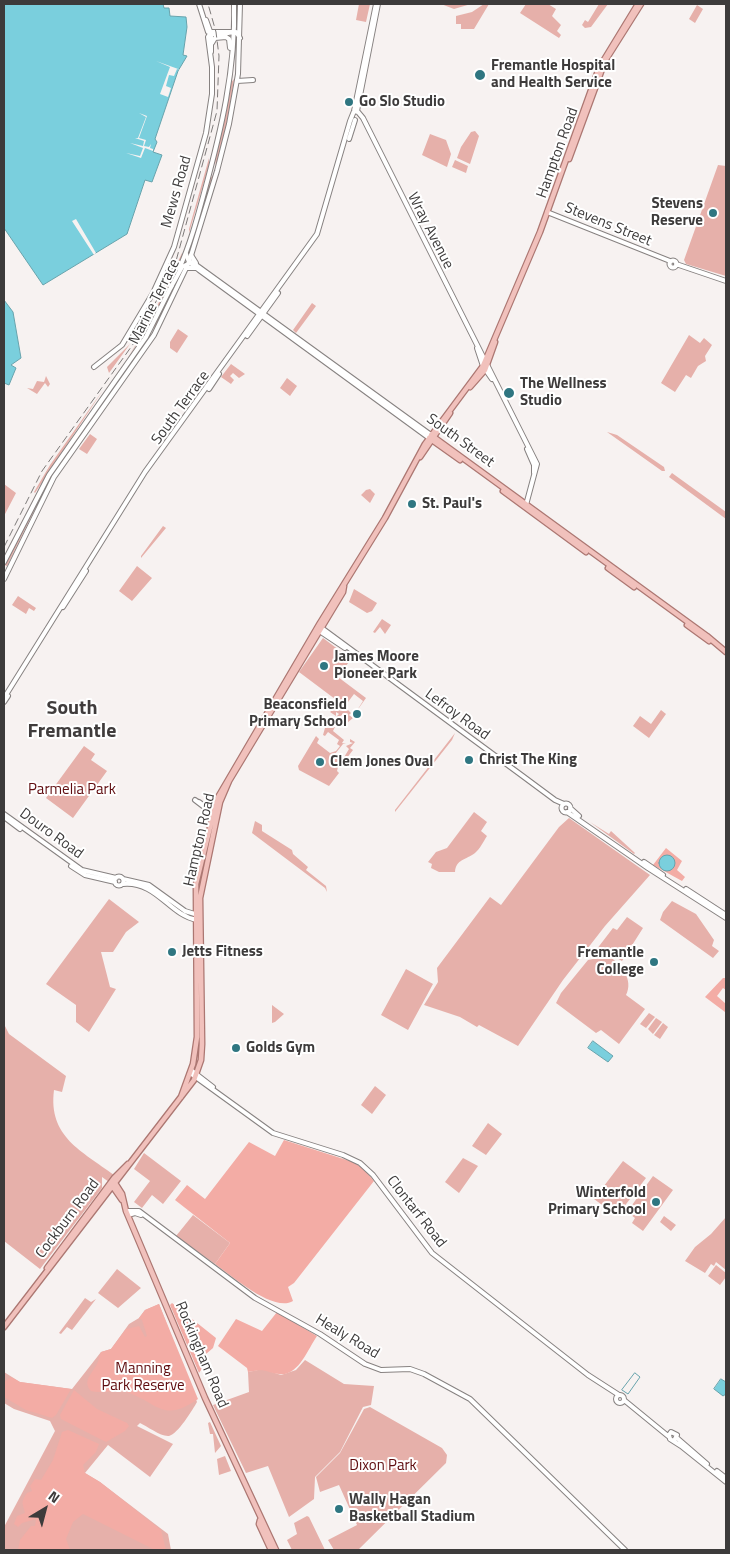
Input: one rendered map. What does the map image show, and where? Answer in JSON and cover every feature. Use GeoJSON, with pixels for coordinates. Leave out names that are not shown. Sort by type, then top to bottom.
{"type":"FeatureCollection","features":[{"type":"Feature","properties":{"kind":"main road","name":"Hampton Road"},"geometry":{"type":"LineString","coordinates":[[181,1097],[191,1071],[197,1037],[197,917],[216,801],[343,592],[344,586],[431,438],[485,365],[548,212],[602,60],[639,4]]}},
{"type":"Feature","properties":{"kind":"main road","name":"Hampton Road"},"geometry":{"type":"LineString","coordinates":[[485,365],[490,348],[495,341]]}},
{"type":"Feature","properties":{"kind":"main road","name":"South Street"},"geometry":{"type":"LineString","coordinates":[[431,438],[506,490],[520,505],[726,652]]}},
{"type":"Feature","properties":{"kind":"main road","name":"South Street"},"geometry":{"type":"LineString","coordinates":[[431,438],[520,505],[714,643]]}},
{"type":"Feature","properties":{"kind":"main road","name":"Hampton Road"},"geometry":{"type":"LineString","coordinates":[[215,812],[229,782],[319,629]]}},
{"type":"Feature","properties":{"kind":"main road","name":"Hampton Road"},"geometry":{"type":"LineString","coordinates":[[113,1184],[181,1097],[188,1092],[196,1075],[202,1044],[197,917]]}},
{"type":"Feature","properties":{"kind":"main road","name":"Rockingham Road"},"geometry":{"type":"LineString","coordinates":[[113,1184],[122,1194],[122,1200],[127,1213],[205,1398],[260,1520],[276,1550]]}},
{"type":"Feature","properties":{"kind":"main road","name":"Cockburn Road"},"geometry":{"type":"LineString","coordinates":[[4,1327],[113,1184]]}},
{"type":"Feature","properties":{"kind":"main road","name":"Rockingham Road"},"geometry":{"type":"LineString","coordinates":[[260,1520],[259,1524],[271,1550]]}},
{"type":"Feature","properties":{"kind":"street","name":"Mews Road"},"geometry":{"type":"LineString","coordinates":[[94,367],[122,346],[152,293],[174,247],[206,133],[212,94],[212,64],[207,39],[210,32],[199,4]]}},
{"type":"Feature","properties":{"kind":"street","name":"Marine Terrace"},"geometry":{"type":"LineString","coordinates":[[4,562],[41,489],[69,445],[146,337],[186,254],[222,122],[232,55],[235,25],[234,4]]}},
{"type":"Feature","properties":{"kind":"street","name":"Marine Terrace"},"geometry":{"type":"LineString","coordinates":[[4,578],[54,477],[154,335],[189,262],[218,171],[237,81],[240,4]]}},
{"type":"Feature","properties":{"kind":"street","name":"South Terrace"},"geometry":{"type":"LineString","coordinates":[[4,702],[147,473],[319,231],[356,112],[377,4]]}},
{"type":"Feature","properties":{"kind":"street"},"geometry":{"type":"LineString","coordinates":[[211,46],[214,39],[233,32],[240,18]]}},
{"type":"Feature","properties":{"kind":"street"},"geometry":{"type":"LineString","coordinates":[[212,64],[210,32],[233,32],[240,38]]}},
{"type":"Feature","properties":{"kind":"street"},"geometry":{"type":"LineString","coordinates":[[221,37],[229,40],[232,55]]}},
{"type":"Feature","properties":{"kind":"street"},"geometry":{"type":"LineString","coordinates":[[237,81],[252,80]]}},
{"type":"Feature","properties":{"kind":"street"},"geometry":{"type":"LineString","coordinates":[[356,112],[357,120]]}},
{"type":"Feature","properties":{"kind":"street","name":"South Terrace"},"geometry":{"type":"LineString","coordinates":[[4,698],[145,472],[322,230],[357,120],[356,112]]}},
{"type":"Feature","properties":{"kind":"street","name":"Wray Avenue"},"geometry":{"type":"LineString","coordinates":[[356,112],[364,123],[534,461],[534,471],[520,505]]}},
{"type":"Feature","properties":{"kind":"street","name":"Wray Avenue"},"geometry":{"type":"LineString","coordinates":[[357,120],[364,123]]}},
{"type":"Feature","properties":{"kind":"street","name":"Stevens Street"},"geometry":{"type":"LineString","coordinates":[[548,212],[670,263],[726,281]]}},
{"type":"Feature","properties":{"kind":"street"},"geometry":{"type":"LineString","coordinates":[[171,287],[182,267],[189,262],[186,254]]}},
{"type":"Feature","properties":{"kind":"street"},"geometry":{"type":"LineString","coordinates":[[191,254],[200,269]]}},
{"type":"Feature","properties":{"kind":"street","name":"South Street"},"geometry":{"type":"LineString","coordinates":[[189,262],[431,438]]}},
{"type":"Feature","properties":{"kind":"street"},"geometry":{"type":"LineString","coordinates":[[186,268],[200,269]]}},
{"type":"Feature","properties":{"kind":"street"},"geometry":{"type":"LineString","coordinates":[[478,350],[490,348]]}},
{"type":"Feature","properties":{"kind":"street"},"geometry":{"type":"LineString","coordinates":[[69,445],[82,430],[88,428]]}},
{"type":"Feature","properties":{"kind":"street"},"geometry":{"type":"LineString","coordinates":[[4,570],[16,553]]}},
{"type":"Feature","properties":{"kind":"street","name":"Lefroy Road"},"geometry":{"type":"LineString","coordinates":[[319,629],[555,800],[568,804],[569,810]]}},
{"type":"Feature","properties":{"kind":"street"},"geometry":{"type":"LineString","coordinates":[[215,812],[195,800],[210,806],[216,801]]}},
{"type":"Feature","properties":{"kind":"street","name":"Lefroy Road"},"geometry":{"type":"LineString","coordinates":[[555,800],[561,808],[569,810],[632,855],[726,916]]}},
{"type":"Feature","properties":{"kind":"street"},"geometry":{"type":"LineString","coordinates":[[205,804],[215,812]]}},
{"type":"Feature","properties":{"kind":"street"},"geometry":{"type":"LineString","coordinates":[[561,808],[564,804]]}},
{"type":"Feature","properties":{"kind":"street","name":"Douro Road"},"geometry":{"type":"LineString","coordinates":[[4,816],[81,873],[115,880]]}},
{"type":"Feature","properties":{"kind":"street"},"geometry":{"type":"LineString","coordinates":[[123,881],[120,876],[115,880],[118,885],[123,881],[149,885],[182,910],[197,917]]}},
{"type":"Feature","properties":{"kind":"street","name":"Clontarf Road"},"geometry":{"type":"LineString","coordinates":[[191,1071],[273,1133],[343,1155],[360,1163],[373,1175],[432,1253],[618,1397],[623,1396],[623,1401],[669,1434]]}},
{"type":"Feature","properties":{"kind":"street","name":"Healy Road"},"geometry":{"type":"LineString","coordinates":[[127,1213],[135,1209],[255,1298],[320,1334],[365,1364],[381,1370],[410,1369],[424,1374],[470,1399],[625,1550]]}},
{"type":"Feature","properties":{"kind":"street"},"geometry":{"type":"LineString","coordinates":[[669,1434],[675,1433],[675,1439]]}},
{"type":"Feature","properties":{"kind":"street"},"geometry":{"type":"LineString","coordinates":[[669,1434],[726,1482]]}},
{"type":"Feature","properties":{"kind":"street"},"geometry":{"type":"LineString","coordinates":[[675,1439],[726,1478]]}},
{"type":"Feature","properties":{"kind":"green space"},"geometry":{"type":"Polygon","coordinates":[[[359,4],[370,4],[366,22],[356,20],[359,4]]]}},
{"type":"Feature","properties":{"kind":"green space"},"geometry":{"type":"Polygon","coordinates":[[[441,4],[471,4],[454,9],[441,4]]]}},
{"type":"Feature","properties":{"kind":"green space"},"geometry":{"type":"Polygon","coordinates":[[[484,4],[489,4],[474,29],[461,29],[461,24],[456,24],[456,16],[472,12],[484,4]]]}},
{"type":"Feature","properties":{"kind":"green space"},"geometry":{"type":"Polygon","coordinates":[[[526,4],[548,4],[556,9],[552,16],[561,25],[557,31],[561,35],[559,38],[520,13],[526,4]]]}},
{"type":"Feature","properties":{"kind":"green space"},"geometry":{"type":"Polygon","coordinates":[[[599,4],[608,4],[591,27],[585,28],[582,25],[585,20],[588,22],[599,4]]]}},
{"type":"Feature","properties":{"kind":"green space"},"geometry":{"type":"Polygon","coordinates":[[[697,5],[703,9],[695,23],[689,19],[697,5]]]}},
{"type":"Feature","properties":{"kind":"green space"},"geometry":{"type":"Polygon","coordinates":[[[234,79],[228,122],[216,167],[215,159],[230,84],[234,79]]]}},
{"type":"Feature","properties":{"kind":"green space"},"geometry":{"type":"Polygon","coordinates":[[[475,131],[479,136],[470,164],[457,158],[461,147],[471,132],[475,131]]]}},
{"type":"Feature","properties":{"kind":"green space"},"geometry":{"type":"Polygon","coordinates":[[[430,134],[446,140],[451,154],[447,167],[422,155],[430,134]]]}},
{"type":"Feature","properties":{"kind":"green space"},"geometry":{"type":"Polygon","coordinates":[[[209,158],[209,165],[189,233],[189,229],[209,158]]]}},
{"type":"Feature","properties":{"kind":"green space"},"geometry":{"type":"Polygon","coordinates":[[[455,160],[468,166],[466,173],[452,167],[455,160]]]}},
{"type":"Feature","properties":{"kind":"green space","name":"Stevens Reserve"},"geometry":{"type":"Polygon","coordinates":[[[718,165],[726,166],[726,276],[686,264],[684,260],[718,165]]]}},
{"type":"Feature","properties":{"kind":"green space"},"geometry":{"type":"Polygon","coordinates":[[[213,175],[189,258],[188,251],[209,180],[213,175]]]}},
{"type":"Feature","properties":{"kind":"green space"},"geometry":{"type":"Polygon","coordinates":[[[182,253],[168,289],[149,323],[126,361],[151,319],[182,253]]]}},
{"type":"Feature","properties":{"kind":"green space"},"geometry":{"type":"Polygon","coordinates":[[[186,264],[154,331],[155,323],[186,264]]]}},
{"type":"Feature","properties":{"kind":"green space"},"geometry":{"type":"Polygon","coordinates":[[[312,303],[316,306],[296,333],[293,330],[312,303]]]}},
{"type":"Feature","properties":{"kind":"green space"},"geometry":{"type":"Polygon","coordinates":[[[178,329],[188,336],[177,353],[170,348],[170,342],[178,329]]]}},
{"type":"Feature","properties":{"kind":"green space"},"geometry":{"type":"Polygon","coordinates":[[[689,335],[700,343],[704,338],[712,345],[705,356],[706,361],[698,366],[691,378],[686,375],[675,392],[661,383],[689,335]]]}},
{"type":"Feature","properties":{"kind":"green space"},"geometry":{"type":"Polygon","coordinates":[[[130,344],[109,373],[107,367],[130,344]]]}},
{"type":"Feature","properties":{"kind":"green space"},"geometry":{"type":"Polygon","coordinates":[[[231,364],[245,374],[239,378],[233,373],[230,376],[234,380],[231,384],[221,377],[231,364]]]}},
{"type":"Feature","properties":{"kind":"green space"},"geometry":{"type":"Polygon","coordinates":[[[46,376],[50,384],[48,387],[45,383],[37,394],[27,388],[33,389],[37,381],[44,382],[46,376]]]}},
{"type":"Feature","properties":{"kind":"green space"},"geometry":{"type":"Polygon","coordinates":[[[287,378],[297,386],[290,396],[280,388],[287,378]]]}},
{"type":"Feature","properties":{"kind":"green space"},"geometry":{"type":"Polygon","coordinates":[[[103,390],[35,493],[50,465],[103,390]]]}},
{"type":"Feature","properties":{"kind":"green space"},"geometry":{"type":"Polygon","coordinates":[[[607,432],[617,435],[664,467],[665,471],[662,471],[607,432]]]}},
{"type":"Feature","properties":{"kind":"green space"},"geometry":{"type":"Polygon","coordinates":[[[90,434],[97,439],[87,454],[79,449],[90,434]]]}},
{"type":"Feature","properties":{"kind":"green space"},"geometry":{"type":"Polygon","coordinates":[[[672,473],[726,512],[726,519],[669,477],[672,473]]]}},
{"type":"Feature","properties":{"kind":"green space"},"geometry":{"type":"Polygon","coordinates":[[[4,484],[16,493],[4,516],[4,484]]]}},
{"type":"Feature","properties":{"kind":"green space"},"geometry":{"type":"Polygon","coordinates":[[[370,489],[375,494],[370,503],[361,495],[370,489]]]}},
{"type":"Feature","properties":{"kind":"green space"},"geometry":{"type":"Polygon","coordinates":[[[39,501],[7,566],[4,565],[36,503],[39,501]]]}},
{"type":"Feature","properties":{"kind":"green space"},"geometry":{"type":"Polygon","coordinates":[[[163,526],[166,528],[141,558],[141,556],[163,526]]]}},
{"type":"Feature","properties":{"kind":"green space"},"geometry":{"type":"Polygon","coordinates":[[[137,566],[152,578],[132,601],[119,591],[137,566]]]}},
{"type":"Feature","properties":{"kind":"green space"},"geometry":{"type":"Polygon","coordinates":[[[354,589],[377,603],[372,611],[367,613],[349,602],[354,589]]]}},
{"type":"Feature","properties":{"kind":"green space"},"geometry":{"type":"Polygon","coordinates":[[[18,596],[36,608],[34,611],[29,608],[26,614],[12,605],[18,596]]]}},
{"type":"Feature","properties":{"kind":"green space"},"geometry":{"type":"Polygon","coordinates":[[[382,619],[391,625],[385,634],[380,627],[375,633],[373,632],[382,619]]]}},
{"type":"Feature","properties":{"kind":"green space","name":"James Moore Pioneer Park"},"geometry":{"type":"Polygon","coordinates":[[[323,638],[351,659],[338,677],[366,698],[356,712],[363,701],[354,694],[345,706],[341,703],[351,713],[349,715],[353,718],[347,723],[345,721],[347,714],[343,714],[338,718],[336,717],[339,714],[336,712],[336,716],[330,712],[337,706],[340,707],[338,705],[339,702],[299,672],[323,638]]]}},
{"type":"Feature","properties":{"kind":"green space"},"geometry":{"type":"Polygon","coordinates":[[[661,710],[666,714],[649,738],[633,726],[640,716],[651,724],[661,710]]]}},
{"type":"Feature","properties":{"kind":"green space","name":"Clem Jones Oval"},"geometry":{"type":"Polygon","coordinates":[[[335,727],[333,731],[344,740],[342,743],[346,744],[343,744],[335,754],[340,759],[337,771],[339,773],[329,786],[299,770],[298,766],[316,736],[319,739],[317,743],[330,753],[336,751],[340,746],[337,744],[339,740],[328,732],[325,736],[323,735],[325,728],[335,727]]]}},
{"type":"Feature","properties":{"kind":"green space"},"geometry":{"type":"Polygon","coordinates":[[[455,733],[452,740],[395,812],[395,810],[455,733]]]}},
{"type":"Feature","properties":{"kind":"green space"},"geometry":{"type":"Polygon","coordinates":[[[350,739],[355,742],[350,748],[353,750],[343,763],[340,764],[349,749],[346,746],[353,743],[350,742],[350,739]]]}},
{"type":"Feature","properties":{"kind":"green space","name":"Parmelia Park"},"geometry":{"type":"Polygon","coordinates":[[[84,746],[95,754],[91,760],[107,771],[73,818],[46,798],[84,746]]]}},
{"type":"Feature","properties":{"kind":"green space"},"geometry":{"type":"Polygon","coordinates":[[[474,812],[487,822],[481,831],[487,836],[478,850],[459,862],[455,872],[439,872],[431,868],[432,864],[428,862],[436,852],[447,848],[474,812]]]}},
{"type":"Feature","properties":{"kind":"green space"},"geometry":{"type":"Polygon","coordinates":[[[569,818],[650,875],[605,926],[563,980],[518,1046],[479,1025],[477,1027],[460,1017],[424,1005],[438,982],[437,968],[490,897],[501,905],[559,827],[569,818]]]}},
{"type":"Feature","properties":{"kind":"green space"},"geometry":{"type":"Polygon","coordinates":[[[255,821],[262,825],[262,831],[292,850],[293,854],[308,867],[306,870],[326,886],[327,892],[325,888],[252,833],[255,821]]]}},
{"type":"Feature","properties":{"kind":"green space"},"geometry":{"type":"Polygon","coordinates":[[[590,822],[609,834],[611,831],[635,853],[634,854],[590,822]]]}},
{"type":"Feature","properties":{"kind":"green space"},"geometry":{"type":"Polygon","coordinates":[[[666,848],[682,861],[677,870],[685,877],[682,881],[653,865],[666,848]]]}},
{"type":"Feature","properties":{"kind":"green space"},"geometry":{"type":"Polygon","coordinates":[[[109,899],[139,922],[126,932],[113,952],[101,952],[110,987],[116,989],[89,1032],[76,1022],[76,1005],[46,984],[109,899]]]}},
{"type":"Feature","properties":{"kind":"green space"},"geometry":{"type":"Polygon","coordinates":[[[672,901],[696,914],[714,940],[712,946],[719,951],[713,958],[660,920],[663,912],[672,901]]]}},
{"type":"Feature","properties":{"kind":"green space"},"geometry":{"type":"Polygon","coordinates":[[[627,917],[643,928],[622,961],[613,956],[593,954],[613,928],[617,930],[627,917]]]}},
{"type":"Feature","properties":{"kind":"green space"},"geometry":{"type":"Polygon","coordinates":[[[608,956],[622,967],[625,972],[628,984],[626,995],[645,1009],[619,1044],[601,1030],[596,1033],[556,1003],[561,993],[588,960],[608,956]]]}},
{"type":"Feature","properties":{"kind":"green space"},"geometry":{"type":"Polygon","coordinates":[[[406,969],[433,984],[408,1030],[381,1015],[406,969]]]}},
{"type":"Feature","properties":{"kind":"green space"},"geometry":{"type":"Polygon","coordinates":[[[723,978],[726,978],[726,990],[723,988],[717,996],[726,1004],[725,1012],[705,997],[723,978]]]}},
{"type":"Feature","properties":{"kind":"green space"},"geometry":{"type":"Polygon","coordinates":[[[272,1005],[284,1014],[272,1023],[272,1005]]]}},
{"type":"Feature","properties":{"kind":"green space"},"geometry":{"type":"Polygon","coordinates":[[[649,1013],[655,1017],[646,1028],[640,1024],[649,1013]]]}},
{"type":"Feature","properties":{"kind":"green space"},"geometry":{"type":"Polygon","coordinates":[[[656,1018],[662,1022],[653,1034],[648,1029],[656,1018]]]}},
{"type":"Feature","properties":{"kind":"green space"},"geometry":{"type":"Polygon","coordinates":[[[663,1023],[668,1027],[660,1039],[654,1035],[663,1023]]]}},
{"type":"Feature","properties":{"kind":"green space"},"geometry":{"type":"Polygon","coordinates":[[[4,1024],[9,1034],[66,1076],[62,1092],[54,1090],[56,1120],[62,1131],[79,1150],[114,1175],[109,1182],[102,1177],[102,1188],[40,1269],[4,1241],[4,1024]]]}},
{"type":"Feature","properties":{"kind":"green space"},"geometry":{"type":"Polygon","coordinates":[[[375,1086],[386,1095],[372,1114],[361,1105],[375,1086]]]}},
{"type":"Feature","properties":{"kind":"green space"},"geometry":{"type":"Polygon","coordinates":[[[488,1123],[502,1134],[486,1155],[472,1146],[488,1123]]]}},
{"type":"Feature","properties":{"kind":"green space"},"geometry":{"type":"Polygon","coordinates":[[[284,1140],[353,1162],[363,1168],[374,1181],[294,1283],[288,1287],[293,1301],[285,1303],[275,1302],[253,1292],[215,1264],[230,1243],[175,1200],[187,1185],[205,1199],[249,1142],[275,1156],[284,1140]]]}},
{"type":"Feature","properties":{"kind":"green space"},"geometry":{"type":"Polygon","coordinates":[[[144,1153],[181,1181],[163,1204],[152,1195],[142,1208],[134,1202],[150,1181],[134,1169],[144,1153]]]}},
{"type":"Feature","properties":{"kind":"green space"},"geometry":{"type":"Polygon","coordinates":[[[463,1158],[478,1166],[459,1193],[445,1182],[463,1158]]]}},
{"type":"Feature","properties":{"kind":"green space"},"geometry":{"type":"Polygon","coordinates":[[[623,1161],[646,1178],[617,1216],[594,1199],[623,1161]]]}},
{"type":"Feature","properties":{"kind":"green space"},"geometry":{"type":"Polygon","coordinates":[[[653,1176],[673,1190],[643,1231],[632,1223],[635,1218],[627,1212],[653,1176]]]}},
{"type":"Feature","properties":{"kind":"green space"},"geometry":{"type":"Polygon","coordinates":[[[193,1215],[230,1243],[215,1264],[176,1236],[193,1215]]]}},
{"type":"Feature","properties":{"kind":"green space"},"geometry":{"type":"Polygon","coordinates":[[[664,1216],[676,1225],[671,1231],[660,1222],[664,1216]]]}},
{"type":"Feature","properties":{"kind":"green space"},"geometry":{"type":"Polygon","coordinates":[[[726,1217],[726,1270],[716,1262],[714,1266],[711,1264],[705,1273],[685,1261],[695,1247],[711,1234],[726,1217]]]}},
{"type":"Feature","properties":{"kind":"green space"},"geometry":{"type":"Polygon","coordinates":[[[716,1265],[726,1273],[726,1277],[720,1285],[708,1276],[716,1265]]]}},
{"type":"Feature","properties":{"kind":"green space"},"geometry":{"type":"Polygon","coordinates":[[[117,1269],[141,1288],[118,1308],[98,1293],[117,1269]]]}},
{"type":"Feature","properties":{"kind":"green space"},"geometry":{"type":"Polygon","coordinates":[[[85,1298],[91,1302],[96,1299],[72,1330],[67,1327],[61,1334],[59,1333],[85,1298]]]}},
{"type":"Feature","properties":{"kind":"green space"},"geometry":{"type":"Polygon","coordinates":[[[172,1303],[216,1338],[213,1348],[206,1354],[206,1363],[199,1373],[170,1305],[172,1303]]]}},
{"type":"Feature","properties":{"kind":"green space","name":"Manning Park Reserve"},"geometry":{"type":"Polygon","coordinates":[[[159,1304],[197,1402],[181,1426],[169,1436],[158,1433],[140,1423],[137,1426],[173,1444],[150,1477],[108,1445],[85,1473],[100,1482],[168,1534],[171,1550],[4,1550],[4,1527],[55,1431],[50,1421],[14,1409],[4,1403],[4,1372],[20,1382],[72,1389],[101,1352],[111,1349],[129,1324],[139,1318],[145,1310],[159,1304]]]}},
{"type":"Feature","properties":{"kind":"green space"},"geometry":{"type":"Polygon","coordinates":[[[159,1304],[198,1399],[176,1410],[168,1410],[160,1409],[126,1392],[91,1391],[87,1384],[101,1352],[111,1349],[126,1329],[139,1326],[145,1337],[147,1336],[142,1320],[139,1318],[145,1310],[159,1304]]]}},
{"type":"Feature","properties":{"kind":"green space"},"geometry":{"type":"Polygon","coordinates":[[[277,1312],[317,1336],[302,1361],[292,1371],[286,1374],[262,1370],[248,1372],[247,1368],[218,1346],[236,1319],[262,1331],[277,1312]]]}},
{"type":"Feature","properties":{"kind":"green space"},"geometry":{"type":"Polygon","coordinates":[[[305,1360],[344,1384],[374,1386],[371,1405],[363,1407],[340,1452],[315,1477],[314,1499],[289,1517],[268,1466],[246,1473],[213,1405],[249,1392],[248,1372],[263,1369],[281,1375],[296,1370],[305,1360]]]}},
{"type":"Feature","properties":{"kind":"green space"},"geometry":{"type":"Polygon","coordinates":[[[11,1377],[20,1382],[71,1389],[56,1415],[52,1418],[26,1410],[4,1397],[4,1382],[11,1377]]]}},
{"type":"Feature","properties":{"kind":"green space"},"geometry":{"type":"Polygon","coordinates":[[[74,1390],[97,1409],[127,1423],[129,1426],[125,1431],[106,1442],[61,1419],[60,1415],[74,1390]]]}},
{"type":"Feature","properties":{"kind":"green space","name":"Dixon Park"},"geometry":{"type":"Polygon","coordinates":[[[370,1407],[442,1448],[447,1455],[446,1463],[358,1550],[334,1550],[328,1540],[357,1525],[339,1485],[320,1492],[316,1477],[340,1453],[364,1409],[370,1407]]]}},
{"type":"Feature","properties":{"kind":"green space"},"geometry":{"type":"Polygon","coordinates":[[[210,1422],[221,1446],[215,1453],[213,1434],[210,1434],[208,1423],[210,1422]]]}},
{"type":"Feature","properties":{"kind":"green space"},"geometry":{"type":"Polygon","coordinates":[[[68,1430],[99,1444],[96,1452],[83,1465],[85,1473],[100,1482],[161,1530],[166,1550],[155,1550],[83,1514],[73,1522],[66,1539],[70,1550],[18,1550],[20,1540],[31,1526],[35,1526],[36,1519],[22,1523],[18,1527],[14,1524],[17,1516],[25,1513],[23,1499],[27,1493],[32,1491],[30,1486],[35,1479],[41,1480],[53,1460],[62,1432],[68,1430]]]}},
{"type":"Feature","properties":{"kind":"green space"},"geometry":{"type":"Polygon","coordinates":[[[225,1456],[231,1471],[219,1475],[217,1459],[225,1456]]]}},
{"type":"Feature","properties":{"kind":"green space"},"geometry":{"type":"Polygon","coordinates":[[[307,1516],[325,1550],[292,1550],[287,1540],[297,1534],[294,1523],[307,1516]]]}},
{"type":"Feature","properties":{"kind":"water"},"geometry":{"type":"Polygon","coordinates":[[[4,4],[163,4],[164,8],[169,8],[170,16],[186,17],[187,27],[183,55],[187,56],[178,71],[155,139],[157,142],[153,152],[162,155],[152,182],[145,180],[127,234],[43,285],[4,228],[4,4]]]}},
{"type":"Feature","properties":{"kind":"water"},"geometry":{"type":"Polygon","coordinates":[[[4,300],[13,312],[21,358],[11,365],[16,368],[9,385],[4,383],[4,300]]]}},
{"type":"Feature","properties":{"kind":"water"},"geometry":{"type":"Polygon","coordinates":[[[664,855],[670,855],[675,860],[673,869],[664,871],[659,866],[659,860],[664,855]]]}},
{"type":"Feature","properties":{"kind":"water"},"geometry":{"type":"Polygon","coordinates":[[[593,1041],[613,1056],[608,1062],[588,1048],[593,1041]]]}},
{"type":"Feature","properties":{"kind":"water"},"geometry":{"type":"Polygon","coordinates":[[[721,1379],[726,1382],[726,1394],[723,1396],[714,1389],[721,1379]]]}},
{"type":"Feature","properties":{"kind":"pier"},"geometry":{"type":"Polygon","coordinates":[[[156,61],[181,70],[177,69],[174,76],[169,75],[166,86],[171,88],[168,97],[160,94],[170,67],[156,61]]]}},
{"type":"Feature","properties":{"kind":"pier"},"geometry":{"type":"Polygon","coordinates":[[[139,113],[147,116],[139,138],[146,140],[144,146],[149,147],[151,144],[150,148],[153,149],[153,151],[145,148],[141,158],[126,153],[140,156],[143,148],[130,143],[143,146],[144,141],[135,138],[138,138],[146,117],[139,113]]]}},
{"type":"Feature","properties":{"kind":"pier"},"geometry":{"type":"Polygon","coordinates":[[[76,219],[96,253],[94,255],[72,221],[76,219]]]}},
{"type":"Feature","properties":{"kind":"waterway"},"geometry":{"type":"LineString","coordinates":[[635,1373],[640,1377],[628,1394],[622,1390],[635,1373]]}},
{"type":"Feature","properties":{"kind":"railway"},"geometry":{"type":"LineString","coordinates":[[4,547],[42,471],[139,336],[176,261],[217,111],[219,56],[216,32],[208,4]]}},
{"type":"Feature","properties":{"kind":"place","name":"Fremantle Hospital and Health Service"},"geometry":{"type":"Point","coordinates":[480,75]}},
{"type":"Feature","properties":{"kind":"place","name":"Go Slo Studio"},"geometry":{"type":"Point","coordinates":[349,102]}},
{"type":"Feature","properties":{"kind":"place","name":"Stevens Reserve"},"geometry":{"type":"Point","coordinates":[713,213]}},
{"type":"Feature","properties":{"kind":"place","name":"The Wellness Studio"},"geometry":{"type":"Point","coordinates":[509,393]}},
{"type":"Feature","properties":{"kind":"place","name":"St. Paul's"},"geometry":{"type":"Point","coordinates":[412,504]}},
{"type":"Feature","properties":{"kind":"place","name":"James Moore Pioneer Park"},"geometry":{"type":"Point","coordinates":[324,666]}},
{"type":"Feature","properties":{"kind":"place","name":"Beaconsfield Primary School"},"geometry":{"type":"Point","coordinates":[357,714]}},
{"type":"Feature","properties":{"kind":"place","name":"Christ The King"},"geometry":{"type":"Point","coordinates":[469,760]}},
{"type":"Feature","properties":{"kind":"place","name":"Clem Jones Oval"},"geometry":{"type":"Point","coordinates":[320,762]}},
{"type":"Feature","properties":{"kind":"place","name":"Jetts Fitness"},"geometry":{"type":"Point","coordinates":[172,952]}},
{"type":"Feature","properties":{"kind":"place","name":"Fremantle College"},"geometry":{"type":"Point","coordinates":[654,962]}},
{"type":"Feature","properties":{"kind":"place","name":"Golds Gym"},"geometry":{"type":"Point","coordinates":[236,1048]}},
{"type":"Feature","properties":{"kind":"place","name":"Winterfold Primary School"},"geometry":{"type":"Point","coordinates":[656,1202]}},
{"type":"Feature","properties":{"kind":"place","name":"Wally Hagan Basketball Stadium"},"geometry":{"type":"Point","coordinates":[339,1509]}},
{"type":"Feature","properties":{"kind":"district","name":"South Fremantle"},"geometry":{"type":"Point","coordinates":[72,720]}}]}
